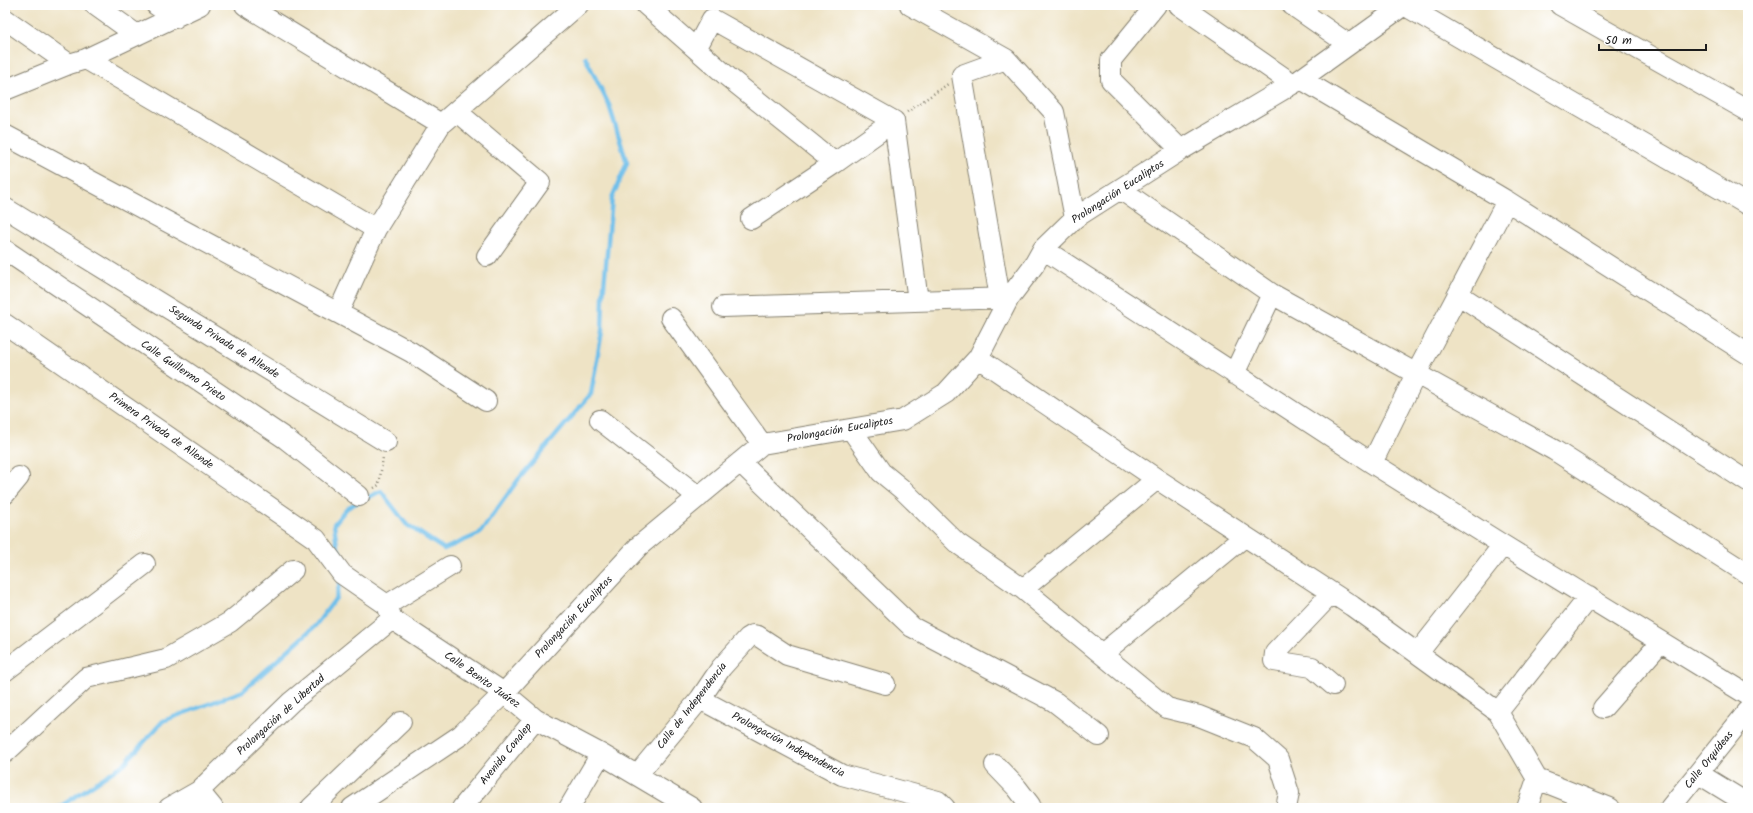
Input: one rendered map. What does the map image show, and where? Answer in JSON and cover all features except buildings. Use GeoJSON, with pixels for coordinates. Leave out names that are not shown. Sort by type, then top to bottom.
{"type":"FeatureCollection","features":[{"type":"Feature","properties":{"kind":"street"},"geometry":{"type":"LineString","coordinates":[[95,5],[137,35]]}},
{"type":"Feature","properties":{"kind":"street"},"geometry":{"type":"LineString","coordinates":[[156,5],[175,18]]}},
{"type":"Feature","properties":{"kind":"street"},"geometry":{"type":"LineString","coordinates":[[6,88],[77,61],[175,18],[200,5]]}},
{"type":"Feature","properties":{"kind":"street"},"geometry":{"type":"LineString","coordinates":[[245,5],[441,124]]}},
{"type":"Feature","properties":{"kind":"street"},"geometry":{"type":"LineString","coordinates":[[338,313],[376,229],[441,124],[578,5]]}},
{"type":"Feature","properties":{"kind":"street"},"geometry":{"type":"LineString","coordinates":[[646,5],[728,76],[835,163]]}},
{"type":"Feature","properties":{"kind":"street"},"geometry":{"type":"LineString","coordinates":[[910,5],[1006,59],[1054,112],[1075,218]]}},
{"type":"Feature","properties":{"kind":"street"},"geometry":{"type":"LineString","coordinates":[[1156,5],[1111,60],[1111,80],[1181,150]]}},
{"type":"Feature","properties":{"kind":"street"},"geometry":{"type":"LineString","coordinates":[[1179,5],[1297,82],[1507,201],[1748,354]]}},
{"type":"Feature","properties":{"kind":"street"},"geometry":{"type":"LineString","coordinates":[[1292,5],[1348,44]]}},
{"type":"Feature","properties":{"kind":"street"},"geometry":{"type":"LineString","coordinates":[[1404,5],[1748,205]]}},
{"type":"Feature","properties":{"kind":"street","name":"Prolongación Eucaliptos"},"geometry":{"type":"LineString","coordinates":[[352,808],[462,735],[504,693],[639,546],[762,444],[903,420],[946,393],[978,358],[1004,298],[1034,265],[1043,249],[1075,218],[1181,150],[1297,82],[1404,5]]}},
{"type":"Feature","properties":{"kind":"street"},"geometry":{"type":"LineString","coordinates":[[1560,5],[1748,111]]}},
{"type":"Feature","properties":{"kind":"street"},"geometry":{"type":"LineString","coordinates":[[5,19],[376,229]]}},
{"type":"Feature","properties":{"kind":"street"},"geometry":{"type":"LineString","coordinates":[[696,49],[712,19],[894,120]]}},
{"type":"Feature","properties":{"kind":"street"},"geometry":{"type":"LineString","coordinates":[[723,307],[1004,298],[962,75],[1006,59]]}},
{"type":"Feature","properties":{"kind":"street"},"geometry":{"type":"LineString","coordinates":[[456,111],[540,182],[487,256]]}},
{"type":"Feature","properties":{"kind":"street"},"geometry":{"type":"LineString","coordinates":[[751,218],[835,163],[894,120]]}},
{"type":"Feature","properties":{"kind":"street"},"geometry":{"type":"LineString","coordinates":[[894,120],[918,301]]}},
{"type":"Feature","properties":{"kind":"street"},"geometry":{"type":"LineString","coordinates":[[5,135],[411,352],[486,401]]}},
{"type":"Feature","properties":{"kind":"street"},"geometry":{"type":"LineString","coordinates":[[1120,189],[1272,294],[1554,450],[1748,574]]}},
{"type":"Feature","properties":{"kind":"street"},"geometry":{"type":"LineString","coordinates":[[1372,463],[1416,374],[1459,295],[1507,201]]}},
{"type":"Feature","properties":{"kind":"street","name":"Segunda Privada de Allende"},"geometry":{"type":"LineString","coordinates":[[5,208],[386,442]]}},
{"type":"Feature","properties":{"kind":"street"},"geometry":{"type":"LineString","coordinates":[[1043,249],[1372,463],[1748,695]]}},
{"type":"Feature","properties":{"kind":"street","name":"Calle Guillermo Prieto"},"geometry":{"type":"LineString","coordinates":[[5,250],[286,439],[359,496]]}},
{"type":"Feature","properties":{"kind":"street"},"geometry":{"type":"LineString","coordinates":[[1234,374],[1272,294]]}},
{"type":"Feature","properties":{"kind":"street"},"geometry":{"type":"LineString","coordinates":[[1459,295],[1748,482]]}},
{"type":"Feature","properties":{"kind":"street"},"geometry":{"type":"LineString","coordinates":[[671,318],[762,444]]}},
{"type":"Feature","properties":{"kind":"street","name":"Primera Privada de Allende"},"geometry":{"type":"LineString","coordinates":[[5,324],[316,539]]}},
{"type":"Feature","properties":{"kind":"street"},"geometry":{"type":"LineString","coordinates":[[978,358],[1156,479],[1352,606],[1498,712],[1537,779],[1610,808]]}},
{"type":"Feature","properties":{"kind":"street"},"geometry":{"type":"LineString","coordinates":[[600,420],[699,497]]}},
{"type":"Feature","properties":{"kind":"street"},"geometry":{"type":"LineString","coordinates":[[851,428],[881,472],[903,490],[957,543],[1023,589],[1167,708],[1199,716],[1254,738],[1278,759],[1289,793],[1286,808]]}},
{"type":"Feature","properties":{"kind":"street"},"geometry":{"type":"LineString","coordinates":[[740,462],[912,627],[1055,702],[1099,736]]}},
{"type":"Feature","properties":{"kind":"street"},"geometry":{"type":"LineString","coordinates":[[5,494],[19,477]]}},
{"type":"Feature","properties":{"kind":"street"},"geometry":{"type":"LineString","coordinates":[[1023,589],[1156,479]]}},
{"type":"Feature","properties":{"kind":"street"},"geometry":{"type":"LineString","coordinates":[[1102,654],[1244,537]]}},
{"type":"Feature","properties":{"kind":"street","name":"Calle Benito Juárez"},"geometry":{"type":"LineString","coordinates":[[316,539],[342,574],[389,612],[504,693],[535,719],[601,754],[692,808]]}},
{"type":"Feature","properties":{"kind":"street"},"geometry":{"type":"LineString","coordinates":[[1418,653],[1503,545]]}},
{"type":"Feature","properties":{"kind":"street"},"geometry":{"type":"LineString","coordinates":[[5,670],[146,564]]}},
{"type":"Feature","properties":{"kind":"street","name":"Prolongación de Libertad"},"geometry":{"type":"LineString","coordinates":[[169,808],[199,791],[291,702],[389,612],[450,566]]}},
{"type":"Feature","properties":{"kind":"street"},"geometry":{"type":"LineString","coordinates":[[5,753],[86,678],[166,658],[230,622],[293,570]]}},
{"type":"Feature","properties":{"kind":"street"},"geometry":{"type":"LineString","coordinates":[[1332,593],[1274,653],[1274,661],[1312,667],[1333,685]]}},
{"type":"Feature","properties":{"kind":"street"},"geometry":{"type":"LineString","coordinates":[[1498,712],[1589,597]]}},
{"type":"Feature","properties":{"kind":"street","name":"Calle de Independencia"},"geometry":{"type":"LineString","coordinates":[[637,775],[700,699],[720,668],[748,638],[753,635],[758,636],[786,655],[885,684]]}},
{"type":"Feature","properties":{"kind":"street"},"geometry":{"type":"LineString","coordinates":[[1603,708],[1661,642]]}},
{"type":"Feature","properties":{"kind":"street","name":"Prolongación Independencia"},"geometry":{"type":"LineString","coordinates":[[700,699],[842,775],[938,801],[945,808]]}},
{"type":"Feature","properties":{"kind":"street","name":"Calle Orquídeas"},"geometry":{"type":"LineString","coordinates":[[1670,808],[1699,774],[1748,711]]}},
{"type":"Feature","properties":{"kind":"street","name":"Avenida Conalep"},"geometry":{"type":"LineString","coordinates":[[462,808],[535,719]]}},
{"type":"Feature","properties":{"kind":"street"},"geometry":{"type":"LineString","coordinates":[[311,808],[400,722]]}},
{"type":"Feature","properties":{"kind":"street"},"geometry":{"type":"LineString","coordinates":[[569,808],[601,754]]}},
{"type":"Feature","properties":{"kind":"street"},"geometry":{"type":"LineString","coordinates":[[995,766],[1017,788],[1031,808]]}},
{"type":"Feature","properties":{"kind":"street"},"geometry":{"type":"LineString","coordinates":[[1699,774],[1748,804]]}},
{"type":"Feature","properties":{"kind":"street"},"geometry":{"type":"LineString","coordinates":[[1527,808],[1537,779]]}},
{"type":"Feature","properties":{"kind":"street"},"geometry":{"type":"LineString","coordinates":[[199,791],[213,808]]}},
{"type":"Feature","properties":{"kind":"path"},"geometry":{"type":"LineString","coordinates":[[894,120],[962,75]]}},
{"type":"Feature","properties":{"kind":"path"},"geometry":{"type":"LineString","coordinates":[[359,496],[379,485],[386,442]]}},
{"type":"Feature","properties":{"kind":"waterway"},"geometry":{"type":"LineString","coordinates":[[365,499],[381,491],[406,524],[444,549],[479,534],[518,480],[591,394],[602,331],[603,297],[612,198],[627,163],[609,105],[585,57]]}},
{"type":"Feature","properties":{"kind":"waterway"},"geometry":{"type":"LineString","coordinates":[[343,560],[337,546],[334,524],[347,508],[358,502]]}},
{"type":"Feature","properties":{"kind":"waterway"},"geometry":{"type":"LineString","coordinates":[[58,808],[124,764],[163,721],[243,691],[315,626],[336,598],[341,579]]}}]}
